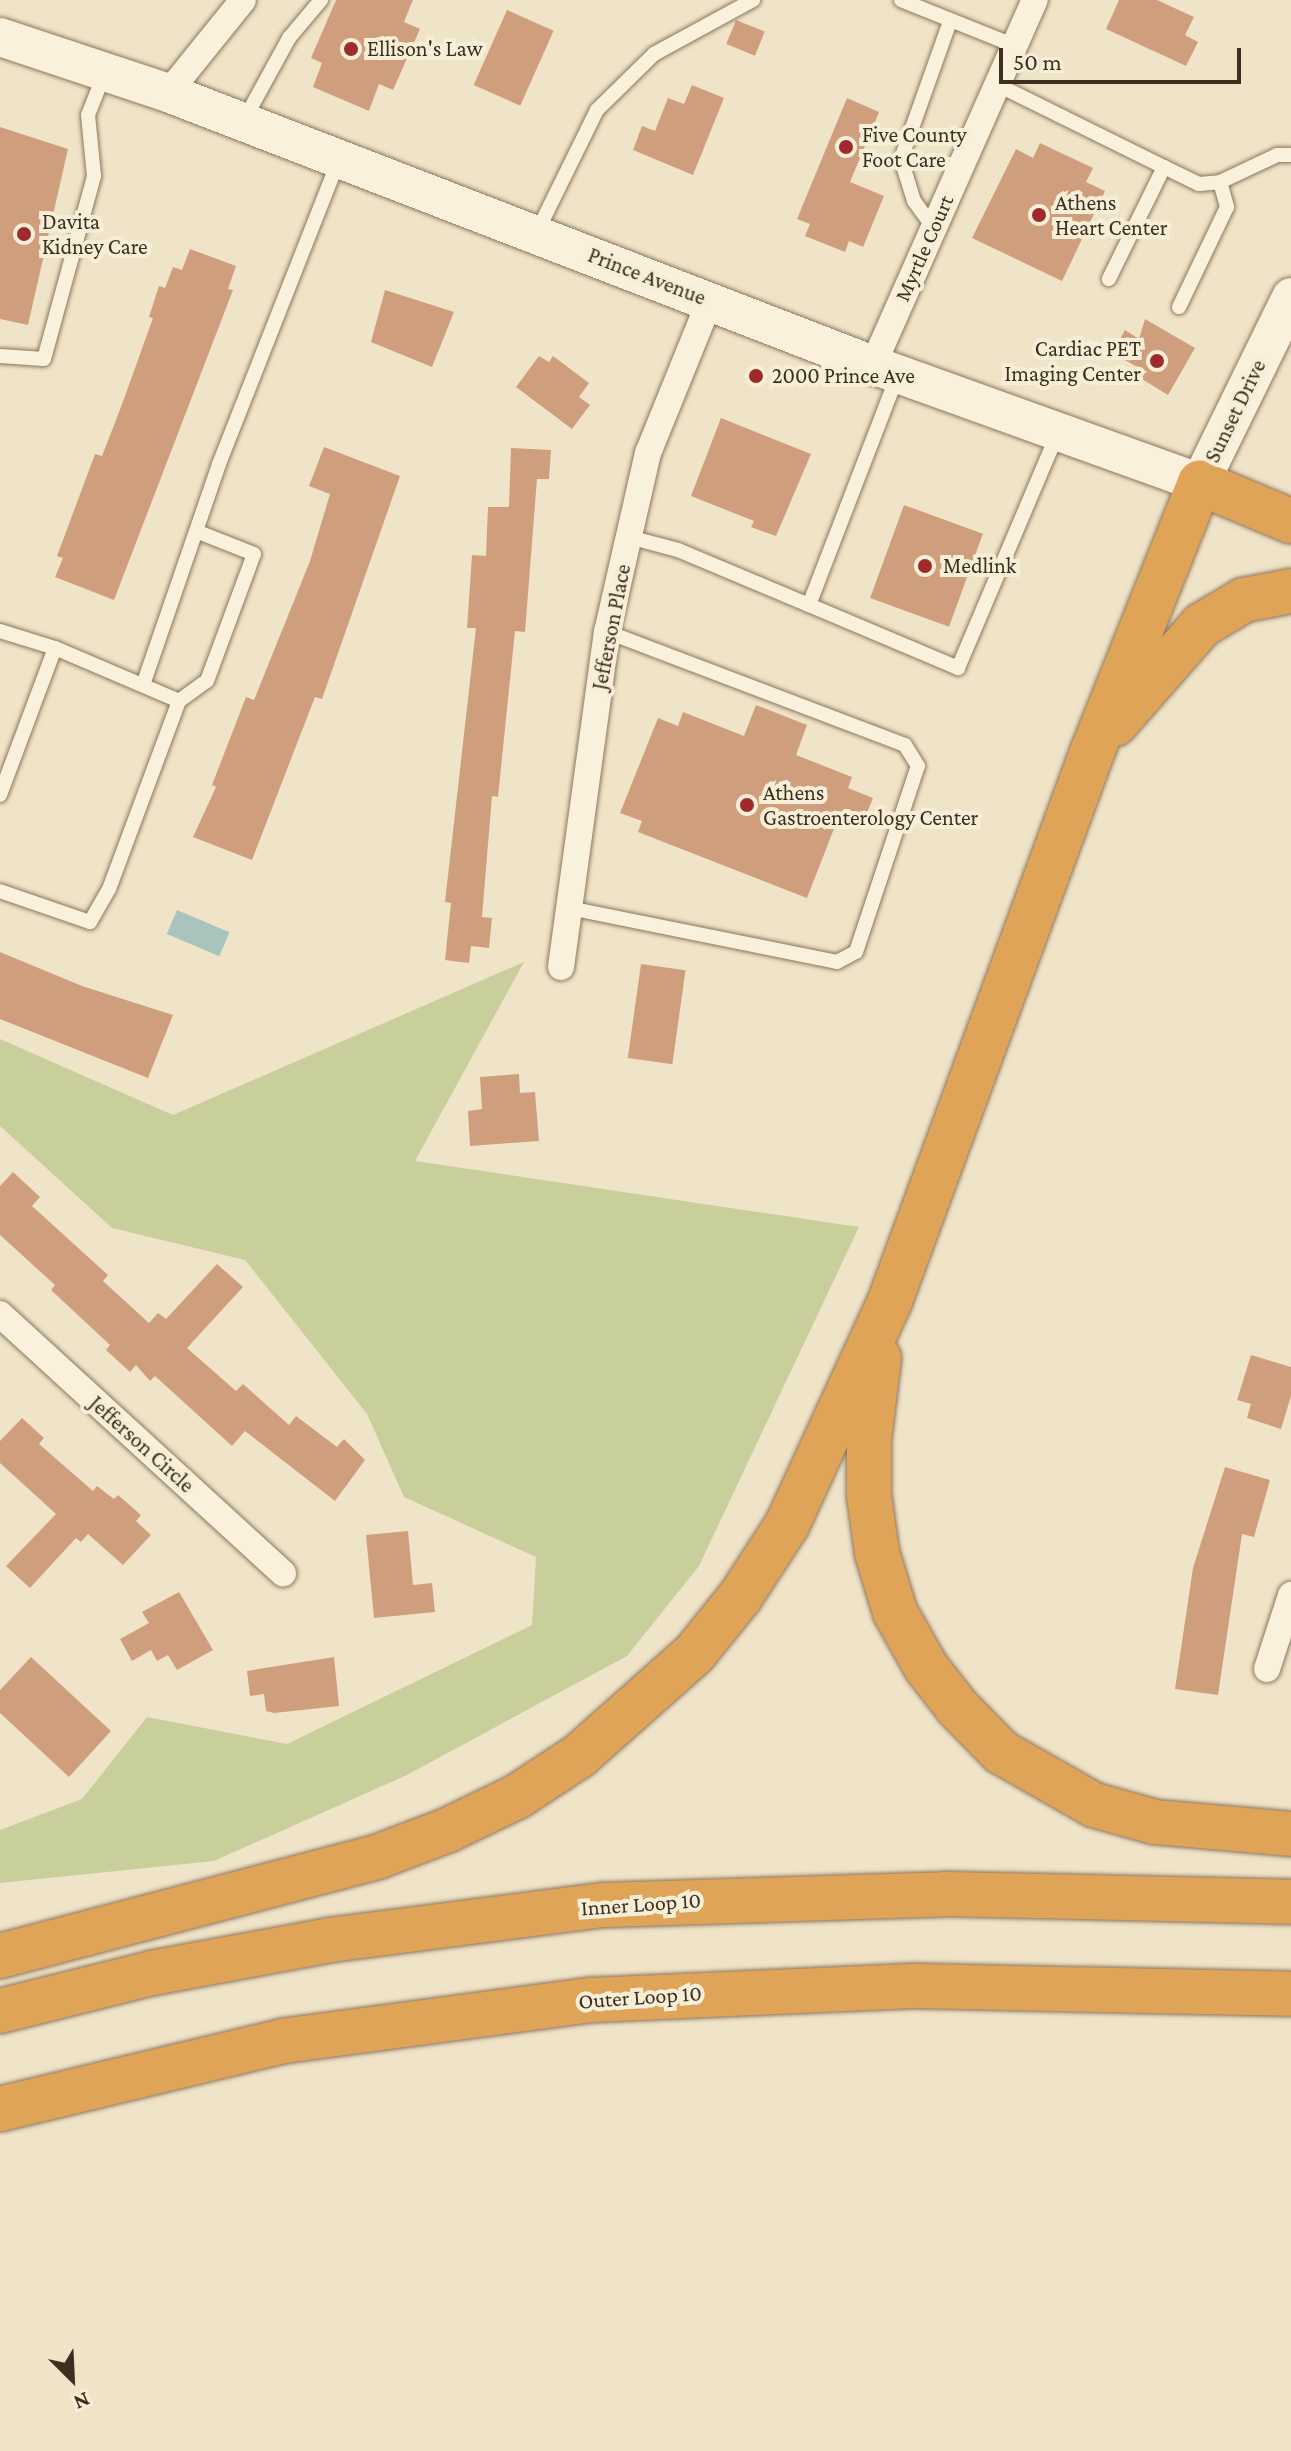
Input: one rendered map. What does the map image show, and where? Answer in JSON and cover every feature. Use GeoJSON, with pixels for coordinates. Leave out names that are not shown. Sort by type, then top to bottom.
{"type":"FeatureCollection","features":[{"type":"Feature","properties":{"kind":"highway","name":"Prince Avenue"},"geometry":{"type":"LineString","coordinates":[[1200,483],[1291,521]]}},
{"type":"Feature","properties":{"kind":"highway"},"geometry":{"type":"LineString","coordinates":[[0,1956],[377,1857],[504,1803],[579,1756],[694,1654],[740,1597],[787,1525],[890,1301],[1093,750],[1200,483]]}},
{"type":"Feature","properties":{"kind":"highway"},"geometry":{"type":"LineString","coordinates":[[1093,750],[1202,625],[1244,600],[1291,591]]}},
{"type":"Feature","properties":{"kind":"highway"},"geometry":{"type":"LineString","coordinates":[[890,1301],[874,1384],[869,1495],[877,1553],[895,1612],[926,1667],[1001,1752],[1094,1805],[1155,1822],[1291,1834]]}},
{"type":"Feature","properties":{"kind":"highway","name":"Inner Loop 10"},"geometry":{"type":"LineString","coordinates":[[0,2011],[152,1973],[330,1940],[605,1905],[946,1894],[1291,1902]]}},
{"type":"Feature","properties":{"kind":"highway","name":"Outer Loop 10"},"geometry":{"type":"LineString","coordinates":[[0,2109],[283,2041],[578,2002],[818,1987],[1291,1994]]}},
{"type":"Feature","properties":{"kind":"main road","name":"Prince Avenue"},"geometry":{"type":"LineString","coordinates":[[0,37],[168,93],[886,369],[1200,483]]}},
{"type":"Feature","properties":{"kind":"main road","name":"Sunset Drive"},"geometry":{"type":"LineString","coordinates":[[1200,483],[1287,316]]}},
{"type":"Feature","properties":{"kind":"street"},"geometry":{"type":"LineString","coordinates":[[168,93],[243,0]]}},
{"type":"Feature","properties":{"kind":"street","name":"Myrtle Court"},"geometry":{"type":"LineString","coordinates":[[886,369],[933,227],[1035,0]]}},
{"type":"Feature","properties":{"kind":"street","name":"Jefferson Place"},"geometry":{"type":"LineString","coordinates":[[561,967],[607,632],[648,453],[710,300]]}},
{"type":"Feature","properties":{"kind":"street","name":"Jefferson Circle"},"geometry":{"type":"LineString","coordinates":[[0,1314],[283,1573]]}},
{"type":"Feature","properties":{"kind":"street"},"geometry":{"type":"LineString","coordinates":[[1267,1669],[1291,1595]]}},
{"type":"Feature","properties":{"kind":"lane"},"geometry":{"type":"LineString","coordinates":[[243,123],[289,38],[321,0]]}},
{"type":"Feature","properties":{"kind":"lane"},"geometry":{"type":"LineString","coordinates":[[536,234],[597,110],[654,54],[753,0]]}},
{"type":"Feature","properties":{"kind":"lane"},"geometry":{"type":"LineString","coordinates":[[901,0],[949,24],[1013,45]]}},
{"type":"Feature","properties":{"kind":"lane"},"geometry":{"type":"LineString","coordinates":[[933,227],[914,201],[901,159],[949,24]]}},
{"type":"Feature","properties":{"kind":"lane"},"geometry":{"type":"LineString","coordinates":[[0,356],[44,359],[94,176],[88,115],[106,71]]}},
{"type":"Feature","properties":{"kind":"lane"},"geometry":{"type":"LineString","coordinates":[[996,84],[1199,184],[1220,182],[1277,155],[1291,155]]}},
{"type":"Feature","properties":{"kind":"lane"},"geometry":{"type":"LineString","coordinates":[[143,685],[196,531],[339,158]]}},
{"type":"Feature","properties":{"kind":"lane"},"geometry":{"type":"LineString","coordinates":[[1109,279],[1164,167]]}},
{"type":"Feature","properties":{"kind":"lane"},"geometry":{"type":"LineString","coordinates":[[1179,307],[1227,207],[1220,182]]}},
{"type":"Feature","properties":{"kind":"lane"},"geometry":{"type":"LineString","coordinates":[[809,605],[886,369]]}},
{"type":"Feature","properties":{"kind":"lane"},"geometry":{"type":"LineString","coordinates":[[629,537],[678,550],[958,668],[1058,431]]}},
{"type":"Feature","properties":{"kind":"lane"},"geometry":{"type":"LineString","coordinates":[[0,891],[90,922],[109,889],[179,701],[207,681],[254,554],[196,531]]}},
{"type":"Feature","properties":{"kind":"lane"},"geometry":{"type":"LineString","coordinates":[[0,631],[55,648],[179,701]]}},
{"type":"Feature","properties":{"kind":"lane"},"geometry":{"type":"LineString","coordinates":[[569,908],[837,962],[856,952],[918,766],[905,745],[607,632]]}},
{"type":"Feature","properties":{"kind":"lane"},"geometry":{"type":"LineString","coordinates":[[0,795],[55,648]]}},
{"type":"Feature","properties":{"kind":"green space"},"geometry":{"type":"Polygon","coordinates":[[[524,962],[415,1161],[859,1227],[699,1566],[627,1656],[407,1775],[214,1861],[0,1883],[0,1830],[82,1799],[147,1717],[287,1744],[532,1625],[536,1557],[404,1497],[367,1414],[245,1260],[112,1228],[0,1126],[0,1039],[173,1115],[524,962]]]}},
{"type":"Feature","properties":{"kind":"water"},"geometry":{"type":"Polygon","coordinates":[[[177,910],[229,932],[219,956],[167,934],[177,910]]]}},
{"type":"Feature","properties":{"kind":"building"},"geometry":{"type":"Polygon","coordinates":[[[336,0],[413,0],[404,22],[420,29],[393,90],[379,84],[369,111],[313,87],[322,63],[311,58],[336,0]]]}},
{"type":"Feature","properties":{"kind":"building"},"geometry":{"type":"Polygon","coordinates":[[[1119,0],[1157,0],[1194,17],[1185,35],[1198,42],[1186,66],[1106,29],[1119,0]]]}},
{"type":"Feature","properties":{"kind":"building"},"geometry":{"type":"Polygon","coordinates":[[[507,10],[554,31],[520,106],[474,85],[507,10]]]}},
{"type":"Feature","properties":{"kind":"building"},"geometry":{"type":"Polygon","coordinates":[[[736,20],[765,32],[755,56],[726,44],[736,20]]]}},
{"type":"Feature","properties":{"kind":"building"},"geometry":{"type":"Polygon","coordinates":[[[692,85],[724,98],[693,175],[633,150],[642,126],[655,131],[668,98],[684,104],[692,85]]]}},
{"type":"Feature","properties":{"kind":"building","name":"Five County Foot Care"},"geometry":{"type":"Polygon","coordinates":[[[847,98],[879,112],[850,182],[884,196],[863,247],[849,241],[845,252],[805,236],[810,224],[797,219],[847,98]]]}},
{"type":"Feature","properties":{"kind":"building","name":"Davita Kidney Care"},"geometry":{"type":"Polygon","coordinates":[[[0,127],[68,149],[28,325],[0,319],[0,127]]]}},
{"type":"Feature","properties":{"kind":"building","name":"Athens Heart Center"},"geometry":{"type":"Polygon","coordinates":[[[1040,143],[1093,168],[1086,182],[1105,191],[1062,281],[972,238],[1016,149],[1033,158],[1040,143]]]}},
{"type":"Feature","properties":{"kind":"building"},"geometry":{"type":"Polygon","coordinates":[[[190,249],[236,266],[228,289],[233,290],[114,600],[55,577],[63,558],[57,556],[95,454],[102,456],[121,407],[153,318],[149,317],[159,286],[165,288],[173,267],[182,270],[190,249]]]}},
{"type":"Feature","properties":{"kind":"building"},"geometry":{"type":"Polygon","coordinates":[[[385,290],[454,312],[432,367],[371,342],[385,290]]]}},
{"type":"Feature","properties":{"kind":"building","name":"Cardiac PET Imaging Center"},"geometry":{"type":"Polygon","coordinates":[[[1145,319],[1195,348],[1168,395],[1137,376],[1141,369],[1112,353],[1125,330],[1139,339],[1145,319]]]}},
{"type":"Feature","properties":{"kind":"building"},"geometry":{"type":"Polygon","coordinates":[[[539,356],[549,362],[553,356],[589,383],[579,397],[590,405],[572,429],[516,387],[539,356]]]}},
{"type":"Feature","properties":{"kind":"building"},"geometry":{"type":"Polygon","coordinates":[[[721,418],[811,454],[776,536],[751,527],[754,521],[691,496],[721,418]]]}},
{"type":"Feature","properties":{"kind":"building"},"geometry":{"type":"Polygon","coordinates":[[[324,447],[400,476],[322,699],[315,697],[252,860],[193,837],[216,787],[212,785],[246,697],[254,700],[310,561],[330,494],[309,486],[324,447]]]}},
{"type":"Feature","properties":{"kind":"building"},"geometry":{"type":"Polygon","coordinates":[[[511,448],[551,450],[549,479],[537,479],[525,632],[515,631],[498,797],[492,796],[482,917],[492,918],[489,948],[471,946],[469,963],[445,960],[451,903],[445,902],[476,628],[467,628],[472,555],[486,556],[488,507],[509,507],[511,448]]]}},
{"type":"Feature","properties":{"kind":"building","name":"Medlink"},"geometry":{"type":"Polygon","coordinates":[[[904,505],[983,534],[949,627],[870,598],[904,505]]]}},
{"type":"Feature","properties":{"kind":"building","name":"Athens Gastroenterology Center"},"geometry":{"type":"Polygon","coordinates":[[[756,705],[807,725],[796,755],[852,777],[848,788],[873,798],[860,830],[837,821],[807,898],[638,832],[642,821],[620,813],[658,718],[678,726],[683,712],[744,736],[756,705]]]}},
{"type":"Feature","properties":{"kind":"building"},"geometry":{"type":"Polygon","coordinates":[[[0,952],[82,986],[173,1015],[148,1078],[0,1019],[0,952]]]}},
{"type":"Feature","properties":{"kind":"building"},"geometry":{"type":"Polygon","coordinates":[[[641,964],[686,970],[672,1064],[628,1058],[641,964]]]}},
{"type":"Feature","properties":{"kind":"building"},"geometry":{"type":"Polygon","coordinates":[[[519,1074],[520,1093],[535,1092],[539,1141],[470,1146],[468,1111],[482,1109],[480,1077],[519,1074]]]}},
{"type":"Feature","properties":{"kind":"building"},"geometry":{"type":"Polygon","coordinates":[[[13,1172],[40,1197],[32,1206],[108,1275],[103,1281],[149,1323],[158,1313],[166,1319],[217,1264],[243,1287],[187,1348],[236,1391],[243,1384],[289,1425],[296,1416],[337,1447],[344,1439],[365,1460],[335,1501],[245,1431],[232,1446],[155,1376],[150,1381],[136,1365],[130,1372],[106,1350],[110,1345],[51,1290],[55,1285],[0,1235],[0,1186],[13,1172]]]}},
{"type":"Feature","properties":{"kind":"building"},"geometry":{"type":"Polygon","coordinates":[[[1251,1355],[1291,1367],[1291,1396],[1281,1429],[1247,1418],[1251,1404],[1237,1400],[1251,1355]]]}},
{"type":"Feature","properties":{"kind":"building"},"geometry":{"type":"Polygon","coordinates":[[[22,1418],[44,1438],[39,1444],[93,1491],[97,1486],[114,1499],[118,1495],[141,1515],[136,1521],[151,1535],[123,1565],[88,1534],[81,1542],[76,1538],[30,1588],[6,1566],[56,1514],[0,1463],[0,1441],[22,1418]]]}},
{"type":"Feature","properties":{"kind":"building"},"geometry":{"type":"Polygon","coordinates":[[[1225,1467],[1270,1480],[1254,1537],[1242,1534],[1218,1695],[1175,1689],[1193,1568],[1225,1467]]]}},
{"type":"Feature","properties":{"kind":"building"},"geometry":{"type":"Polygon","coordinates":[[[408,1531],[413,1585],[432,1583],[435,1612],[374,1618],[366,1535],[408,1531]]]}},
{"type":"Feature","properties":{"kind":"building"},"geometry":{"type":"Polygon","coordinates":[[[179,1592],[213,1650],[177,1670],[168,1655],[157,1661],[151,1650],[132,1661],[120,1639],[149,1623],[142,1612],[179,1592]]]}},
{"type":"Feature","properties":{"kind":"building"},"geometry":{"type":"Polygon","coordinates":[[[31,1657],[111,1731],[69,1777],[0,1713],[0,1690],[31,1657]]]}},
{"type":"Feature","properties":{"kind":"building"},"geometry":{"type":"Polygon","coordinates":[[[334,1657],[339,1706],[274,1713],[266,1711],[264,1694],[250,1696],[247,1671],[334,1657]]]}},
{"type":"Feature","properties":{"kind":"place","name":"Ellison's Law"},"geometry":{"type":"Point","coordinates":[351,49]}},
{"type":"Feature","properties":{"kind":"place","name":"Five County Foot Care"},"geometry":{"type":"Point","coordinates":[846,147]}},
{"type":"Feature","properties":{"kind":"place","name":"Athens Heart Center"},"geometry":{"type":"Point","coordinates":[1039,215]}},
{"type":"Feature","properties":{"kind":"place","name":"Davita Kidney Care"},"geometry":{"type":"Point","coordinates":[24,234]}},
{"type":"Feature","properties":{"kind":"place","name":"Cardiac PET Imaging Center"},"geometry":{"type":"Point","coordinates":[1157,361]}},
{"type":"Feature","properties":{"kind":"place","name":"2000 Prince Ave"},"geometry":{"type":"Point","coordinates":[756,376]}},
{"type":"Feature","properties":{"kind":"place","name":"Medlink"},"geometry":{"type":"Point","coordinates":[925,566]}},
{"type":"Feature","properties":{"kind":"place","name":"Athens Gastroenterology Center"},"geometry":{"type":"Point","coordinates":[747,805]}}]}
